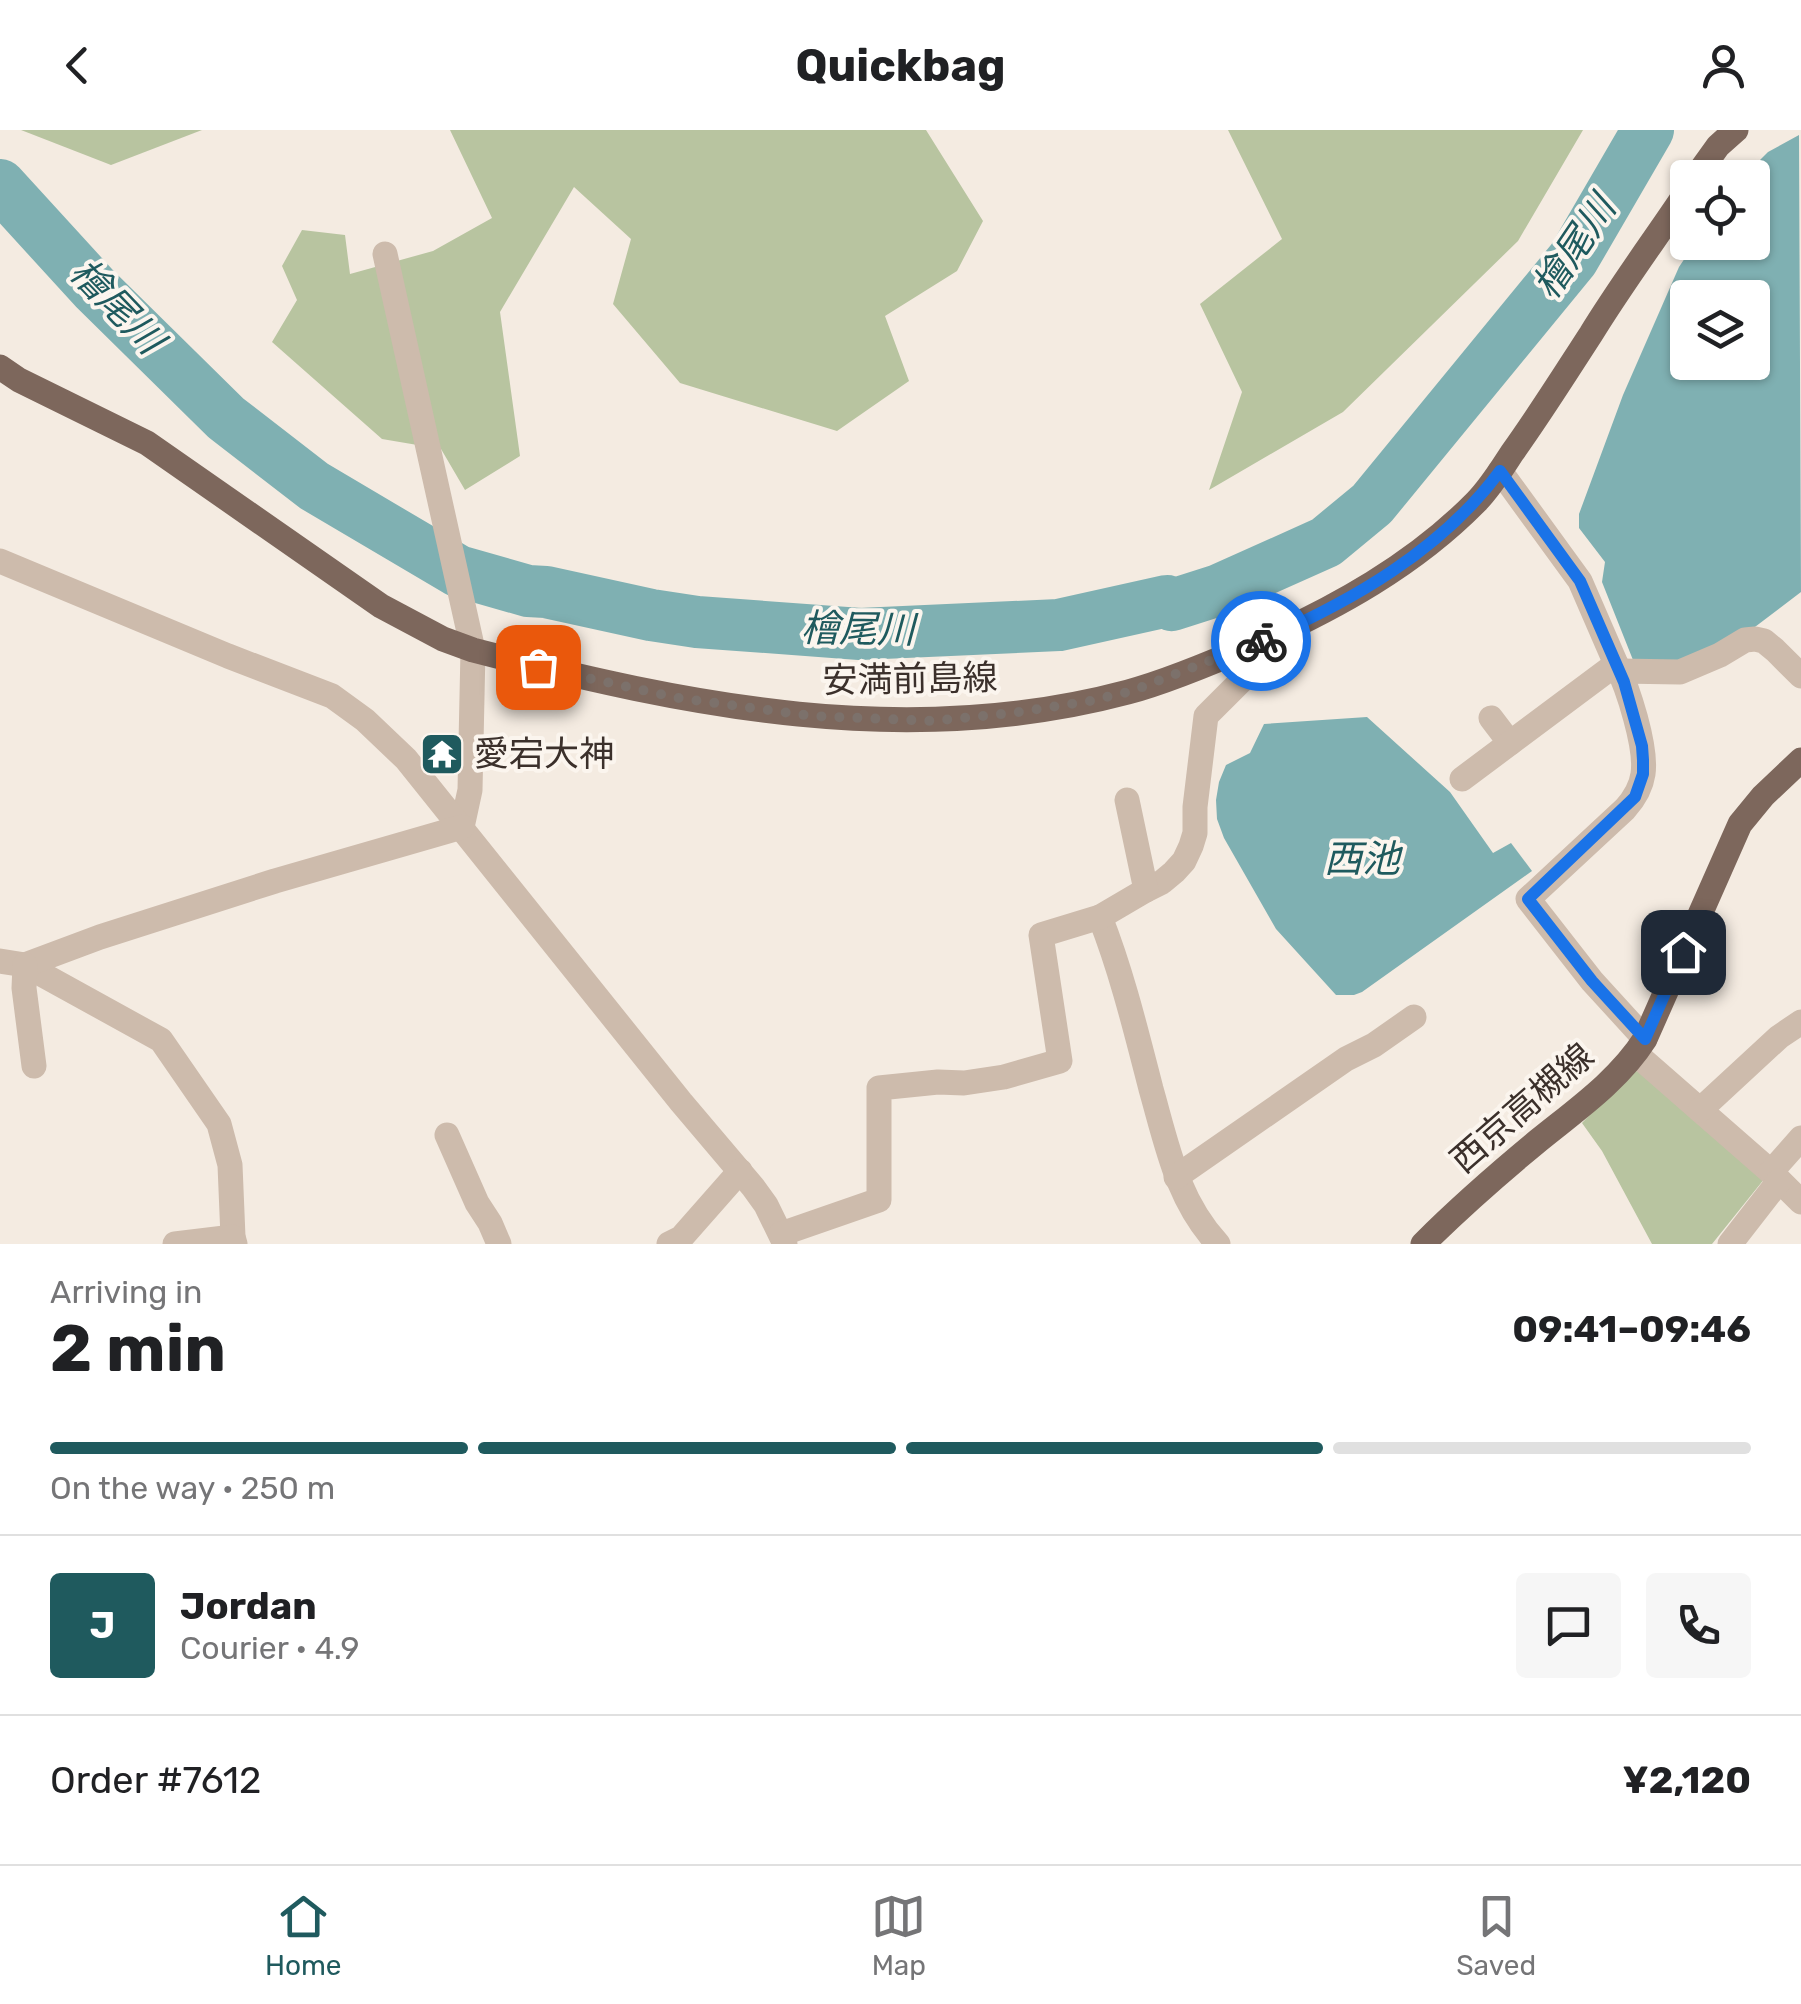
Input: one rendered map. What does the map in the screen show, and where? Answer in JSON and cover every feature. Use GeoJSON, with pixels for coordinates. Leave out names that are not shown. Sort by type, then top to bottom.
{"type":"FeatureCollection","features":[{"type":"Feature","properties":{"kind":"main road"},"geometry":{"type":"LineString","coordinates":[[1708,160],[1736,130]]}},
{"type":"Feature","properties":{"kind":"main road","name":"安満前島線"},"geometry":{"type":"LineString","coordinates":[[0,367],[147,443],[381,606],[474,650],[678,698],[812,716],[933,721],[1012,713],[1132,691],[1291,628],[1388,574],[1479,500],[1548,403],[1670,216]]}},
{"type":"Feature","properties":{"kind":"main road","name":"西京高槻線"},"geometry":{"type":"LineString","coordinates":[[1423,1244],[1511,1163],[1602,1088],[1640,1046],[1740,824],[1762,796],[1801,760]]}},
{"type":"Feature","properties":{"kind":"street"},"geometry":{"type":"LineString","coordinates":[[385,254],[474,650],[470,790],[462,826]]}},
{"type":"Feature","properties":{"kind":"street"},"geometry":{"type":"LineString","coordinates":[[1500,471],[1580,581],[1624,682],[1642,746],[1643,774],[1635,797],[1528,899],[1640,1046],[1700,1110],[1801,1202]]}},
{"type":"Feature","properties":{"kind":"street"},"geometry":{"type":"LineString","coordinates":[[0,560],[332,696],[365,720],[406,759],[462,826],[740,1171],[766,1205],[783,1239],[879,1200],[879,1088],[938,1082],[964,1084],[1060,1061],[1040,935],[1100,918],[1174,872],[1192,846],[1195,832],[1206,716],[1291,628]]}},
{"type":"Feature","properties":{"kind":"street"},"geometry":{"type":"LineString","coordinates":[[1462,779],[1618,667],[1680,672],[1745,640],[1755,639],[1775,650],[1801,676]]}},
{"type":"Feature","properties":{"kind":"street"},"geometry":{"type":"LineString","coordinates":[[1491,718],[1510,743]]}},
{"type":"Feature","properties":{"kind":"street"},"geometry":{"type":"LineString","coordinates":[[1128,800],[1146,890]]}},
{"type":"Feature","properties":{"kind":"street"},"geometry":{"type":"LineString","coordinates":[[12,963],[462,826]]}},
{"type":"Feature","properties":{"kind":"street"},"geometry":{"type":"LineString","coordinates":[[1100,918],[1176,1177],[1194,1213],[1218,1244]]}},
{"type":"Feature","properties":{"kind":"street"},"geometry":{"type":"LineString","coordinates":[[12,963],[24,988],[34,1066]]}},
{"type":"Feature","properties":{"kind":"street"},"geometry":{"type":"LineString","coordinates":[[12,963],[161,1040],[219,1124],[230,1165],[234,1240],[175,1244]]}},
{"type":"Feature","properties":{"kind":"street"},"geometry":{"type":"LineString","coordinates":[[1176,1177],[1346,1058],[1364,1060],[1374,1046],[1414,1017]]}},
{"type":"Feature","properties":{"kind":"street"},"geometry":{"type":"LineString","coordinates":[[1700,1110],[1779,1037],[1801,1022]]}},
{"type":"Feature","properties":{"kind":"street"},"geometry":{"type":"LineString","coordinates":[[447,1135],[499,1244]]}},
{"type":"Feature","properties":{"kind":"street"},"geometry":{"type":"LineString","coordinates":[[1730,1244],[1801,1138]]}},
{"type":"Feature","properties":{"kind":"street"},"geometry":{"type":"LineString","coordinates":[[668,1244],[681,1238],[740,1171]]}},
{"type":"Feature","properties":{"kind":"green space"},"geometry":{"type":"Polygon","coordinates":[[[21,130],[202,130],[111,165],[21,130]]]}},
{"type":"Feature","properties":{"kind":"green space"},"geometry":{"type":"Polygon","coordinates":[[[450,130],[926,130],[983,221],[957,271],[885,316],[909,381],[837,431],[680,383],[613,304],[631,239],[574,187],[500,312],[520,456],[465,490],[441,449],[382,439],[272,342],[297,300],[282,266],[302,230],[345,235],[350,274],[433,251],[492,218],[450,130]]]}},
{"type":"Feature","properties":{"kind":"green space"},"geometry":{"type":"Polygon","coordinates":[[[1228,130],[1583,130],[1518,241],[1343,412],[1209,490],[1242,392],[1200,304],[1282,239],[1228,130]]]}},
{"type":"Feature","properties":{"kind":"green space"},"geometry":{"type":"Polygon","coordinates":[[[1644,1070],[1765,1178],[1712,1244],[1652,1244],[1602,1151],[1582,1123],[1631,1072],[1644,1070]]]}},
{"type":"Feature","properties":{"kind":"water"},"geometry":{"type":"Polygon","coordinates":[[[1799,135],[1801,592],[1743,636],[1688,660],[1633,660],[1602,582],[1605,562],[1579,528],[1579,514],[1623,395],[1670,288],[1670,380],[1770,380],[1770,280],[1673,280],[1684,260],[1770,260],[1770,160],[1760,160],[1799,135]]]}},
{"type":"Feature","properties":{"kind":"water","name":"西池"},"geometry":{"type":"Polygon","coordinates":[[[1367,717],[1450,792],[1493,853],[1511,843],[1532,871],[1362,992],[1336,995],[1276,929],[1224,838],[1216,800],[1226,765],[1250,753],[1264,724],[1367,717]]]}},
{"type":"Feature","properties":{"kind":"waterway","name":"檜尾川"},"geometry":{"type":"LineString","coordinates":[[0,185],[95,289],[226,418],[314,486],[458,571],[528,591],[651,615],[860,634],[1059,625],[1167,601],[1172,605],[1219,590],[1326,542],[1372,504],[1573,259],[1648,130]]}},
{"type":"Feature","properties":{"kind":"way so far"},"geometry":{"type":"LineString","coordinates":[[538,667],[678,698],[812,716],[933,721],[1012,713],[1132,691],[1261,641]]}},
{"type":"Feature","properties":{"kind":"place","name":"愛宕大神"},"geometry":{"type":"Point","coordinates":[442,754]}},
{"type":"Feature","properties":{"kind":"route"},"geometry":{"type":"LineString","coordinates":[[1261,641],[1341,603],[1388,574],[1479,500],[1500,471],[1580,581],[1624,682],[1643,760],[1635,797],[1528,899],[1592,981],[1645,1039],[1683,952]]}}]}
